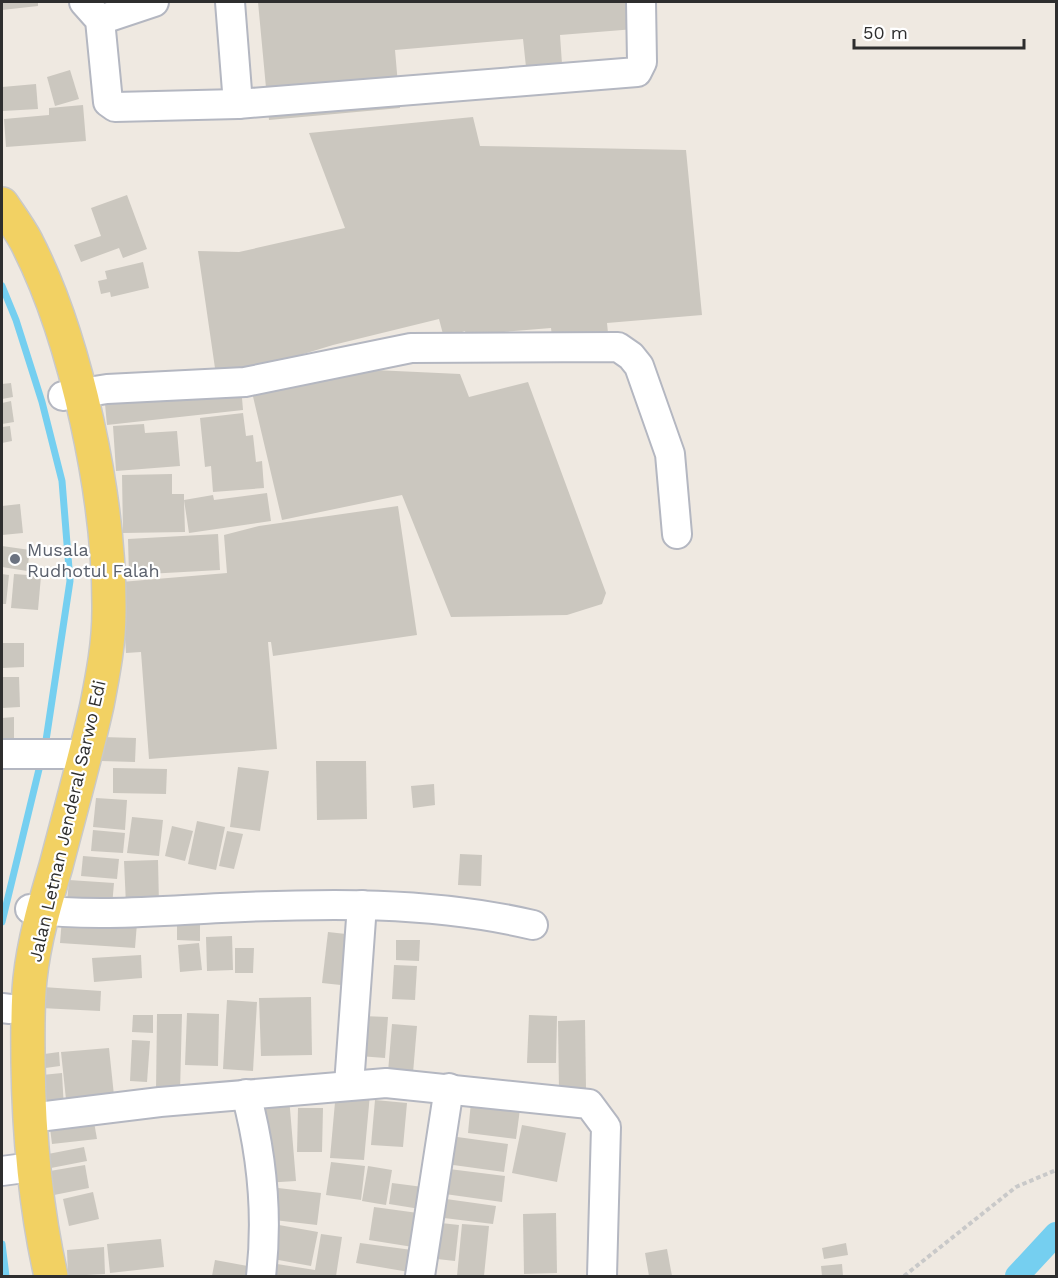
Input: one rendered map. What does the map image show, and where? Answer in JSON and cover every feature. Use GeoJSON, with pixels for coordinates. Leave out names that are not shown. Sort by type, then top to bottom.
{"type":"FeatureCollection","features":[{"type":"Feature","properties":{"kind":"main road","name":"Jalan Letnan Jenderal Sarwo Edi"},"geometry":{"type":"LineString","coordinates":[[2,204],[25,239],[45,283],[71,394],[103,514],[108,558],[109,614],[105,662],[71,754],[37,910],[5,1009],[23,1231],[34,1276]]}},
{"type":"Feature","properties":{"kind":"main road","name":"Jalan Letnan Jenderal Sarwo Edi"},"geometry":{"type":"LineString","coordinates":[[2,233],[31,290],[71,394]]}},
{"type":"Feature","properties":{"kind":"main road","name":"Jalan Letnan Jenderal Sarwo Edi"},"geometry":{"type":"LineString","coordinates":[[37,910],[28,1010],[30,1118],[18,1169],[40,1228],[51,1276]]}},
{"type":"Feature","properties":{"kind":"street"},"geometry":{"type":"LineString","coordinates":[[154,2],[92,11],[108,102],[115,107],[238,104],[637,72],[641,68],[643,53],[641,2]]}},
{"type":"Feature","properties":{"kind":"street"},"geometry":{"type":"LineString","coordinates":[[230,2],[238,104]]}},
{"type":"Feature","properties":{"kind":"street"},"geometry":{"type":"LineString","coordinates":[[71,394],[245,382],[411,348],[618,347],[631,356],[639,366],[670,454],[677,534]]}},
{"type":"Feature","properties":{"kind":"street"},"geometry":{"type":"LineString","coordinates":[[7,754],[71,754]]}},
{"type":"Feature","properties":{"kind":"street"},"geometry":{"type":"LineString","coordinates":[[37,910],[146,911],[289,904],[405,906],[488,914],[533,925]]}},
{"type":"Feature","properties":{"kind":"street"},"geometry":{"type":"LineString","coordinates":[[349,1084],[362,905]]}},
{"type":"Feature","properties":{"kind":"street"},"geometry":{"type":"LineString","coordinates":[[30,1118],[246,1094],[349,1084],[386,1083],[589,1104],[606,1127],[602,1276]]}},
{"type":"Feature","properties":{"kind":"street"},"geometry":{"type":"LineString","coordinates":[[420,1276],[449,1088]]}},
{"type":"Feature","properties":{"kind":"street"},"geometry":{"type":"LineString","coordinates":[[246,1094],[261,1161],[264,1193],[261,1276]]}},
{"type":"Feature","properties":{"kind":"path"},"geometry":{"type":"LineString","coordinates":[[904,1276],[1016,1188],[1056,1170]]}},
{"type":"Feature","properties":{"kind":"building"},"geometry":{"type":"Polygon","coordinates":[[[2,2],[38,2],[38,6],[2,10],[2,2]]]}},
{"type":"Feature","properties":{"kind":"building"},"geometry":{"type":"Polygon","coordinates":[[[258,2],[633,2],[635,29],[560,35],[562,64],[526,67],[523,39],[395,50],[400,108],[269,120],[258,2]]]}},
{"type":"Feature","properties":{"kind":"building"},"geometry":{"type":"Polygon","coordinates":[[[70,70],[79,99],[55,106],[47,77],[70,70]]]}},
{"type":"Feature","properties":{"kind":"building"},"geometry":{"type":"Polygon","coordinates":[[[36,84],[38,109],[3,111],[2,87],[36,84]]]}},
{"type":"Feature","properties":{"kind":"building"},"geometry":{"type":"Polygon","coordinates":[[[83,105],[86,141],[6,147],[4,119],[49,115],[49,108],[83,105]]]}},
{"type":"Feature","properties":{"kind":"building"},"geometry":{"type":"Polygon","coordinates":[[[473,117],[480,146],[686,150],[702,315],[607,323],[608,333],[552,337],[551,328],[466,335],[465,331],[444,338],[439,319],[333,345],[247,371],[216,375],[198,251],[239,252],[345,228],[309,133],[473,117]]]}},
{"type":"Feature","properties":{"kind":"building"},"geometry":{"type":"Polygon","coordinates":[[[127,195],[147,249],[123,258],[119,248],[81,262],[74,245],[101,236],[91,208],[127,195]]]}},
{"type":"Feature","properties":{"kind":"building"},"geometry":{"type":"Polygon","coordinates":[[[143,262],[149,288],[111,297],[110,292],[101,294],[98,281],[107,279],[105,271],[143,262]]]}},
{"type":"Feature","properties":{"kind":"building"},"geometry":{"type":"Polygon","coordinates":[[[353,369],[460,374],[469,397],[528,382],[606,593],[602,604],[567,615],[451,617],[402,495],[282,520],[251,388],[353,369]]]}},
{"type":"Feature","properties":{"kind":"building"},"geometry":{"type":"Polygon","coordinates":[[[11,383],[13,397],[2,399],[2,384],[11,383]]]}},
{"type":"Feature","properties":{"kind":"building"},"geometry":{"type":"Polygon","coordinates":[[[241,386],[243,410],[107,425],[105,404],[241,386]]]}},
{"type":"Feature","properties":{"kind":"building"},"geometry":{"type":"Polygon","coordinates":[[[11,401],[14,422],[2,424],[2,403],[11,401]]]}},
{"type":"Feature","properties":{"kind":"building"},"geometry":{"type":"Polygon","coordinates":[[[243,413],[246,436],[253,435],[256,462],[262,461],[264,488],[213,492],[211,466],[205,467],[200,418],[243,413]]]}},
{"type":"Feature","properties":{"kind":"building"},"geometry":{"type":"Polygon","coordinates":[[[144,424],[145,433],[177,431],[180,466],[116,471],[113,426],[144,424]]]}},
{"type":"Feature","properties":{"kind":"building"},"geometry":{"type":"Polygon","coordinates":[[[10,426],[12,441],[2,443],[2,427],[10,426]]]}},
{"type":"Feature","properties":{"kind":"building"},"geometry":{"type":"Polygon","coordinates":[[[172,474],[172,494],[184,494],[185,532],[123,533],[122,475],[172,474]]]}},
{"type":"Feature","properties":{"kind":"building"},"geometry":{"type":"Polygon","coordinates":[[[267,493],[271,521],[189,533],[184,500],[213,495],[214,500],[267,493]]]}},
{"type":"Feature","properties":{"kind":"building"},"geometry":{"type":"Polygon","coordinates":[[[20,504],[23,533],[2,535],[2,506],[20,504]]]}},
{"type":"Feature","properties":{"kind":"building"},"geometry":{"type":"Polygon","coordinates":[[[398,506],[417,635],[273,656],[271,642],[268,642],[277,749],[149,759],[141,652],[126,653],[121,582],[227,573],[224,535],[259,526],[398,506]]]}},
{"type":"Feature","properties":{"kind":"building"},"geometry":{"type":"Polygon","coordinates":[[[218,534],[220,570],[129,575],[128,539],[218,534]]]}},
{"type":"Feature","properties":{"kind":"building","name":"Musala Rudhotul Falah"},"geometry":{"type":"Polygon","coordinates":[[[2,546],[30,550],[27,571],[2,567],[2,546]]]}},
{"type":"Feature","properties":{"kind":"building"},"geometry":{"type":"Polygon","coordinates":[[[2,574],[9,575],[6,604],[2,604],[2,574]]]}},
{"type":"Feature","properties":{"kind":"building"},"geometry":{"type":"Polygon","coordinates":[[[14,574],[41,576],[38,610],[11,608],[14,574]]]}},
{"type":"Feature","properties":{"kind":"building"},"geometry":{"type":"Polygon","coordinates":[[[2,643],[24,643],[24,667],[2,668],[2,643]]]}},
{"type":"Feature","properties":{"kind":"building"},"geometry":{"type":"Polygon","coordinates":[[[2,677],[19,677],[20,707],[2,708],[2,677]]]}},
{"type":"Feature","properties":{"kind":"building"},"geometry":{"type":"Polygon","coordinates":[[[14,717],[14,744],[2,745],[2,718],[14,717]]]}},
{"type":"Feature","properties":{"kind":"building"},"geometry":{"type":"Polygon","coordinates":[[[102,737],[136,738],[135,762],[101,761],[102,737]]]}},
{"type":"Feature","properties":{"kind":"building"},"geometry":{"type":"Polygon","coordinates":[[[316,761],[366,761],[367,819],[317,820],[316,761]]]}},
{"type":"Feature","properties":{"kind":"building"},"geometry":{"type":"Polygon","coordinates":[[[238,767],[269,771],[260,831],[230,827],[238,767]]]}},
{"type":"Feature","properties":{"kind":"building"},"geometry":{"type":"Polygon","coordinates":[[[113,768],[167,769],[166,794],[113,793],[113,768]]]}},
{"type":"Feature","properties":{"kind":"building"},"geometry":{"type":"Polygon","coordinates":[[[434,784],[435,805],[413,808],[411,786],[434,784]]]}},
{"type":"Feature","properties":{"kind":"building"},"geometry":{"type":"Polygon","coordinates":[[[96,798],[127,800],[125,830],[93,827],[96,798]]]}},
{"type":"Feature","properties":{"kind":"building"},"geometry":{"type":"Polygon","coordinates":[[[132,817],[163,820],[159,856],[127,853],[132,817]]]}},
{"type":"Feature","properties":{"kind":"building"},"geometry":{"type":"Polygon","coordinates":[[[197,821],[225,827],[216,870],[188,864],[197,821]]]}},
{"type":"Feature","properties":{"kind":"building"},"geometry":{"type":"Polygon","coordinates":[[[172,826],[193,831],[185,861],[165,856],[172,826]]]}},
{"type":"Feature","properties":{"kind":"building"},"geometry":{"type":"Polygon","coordinates":[[[93,830],[125,833],[123,853],[91,851],[93,830]]]}},
{"type":"Feature","properties":{"kind":"building"},"geometry":{"type":"Polygon","coordinates":[[[227,831],[243,834],[234,869],[219,866],[227,831]]]}},
{"type":"Feature","properties":{"kind":"building"},"geometry":{"type":"Polygon","coordinates":[[[460,854],[482,855],[481,886],[458,885],[460,854]]]}},
{"type":"Feature","properties":{"kind":"building"},"geometry":{"type":"Polygon","coordinates":[[[83,856],[119,859],[117,879],[81,876],[83,856]]]}},
{"type":"Feature","properties":{"kind":"building"},"geometry":{"type":"Polygon","coordinates":[[[158,860],[159,904],[126,905],[124,861],[158,860]]]}},
{"type":"Feature","properties":{"kind":"building"},"geometry":{"type":"Polygon","coordinates":[[[69,880],[114,883],[112,906],[67,903],[69,880]]]}},
{"type":"Feature","properties":{"kind":"building"},"geometry":{"type":"Polygon","coordinates":[[[177,915],[200,915],[200,941],[177,940],[177,915]]]}},
{"type":"Feature","properties":{"kind":"building"},"geometry":{"type":"Polygon","coordinates":[[[62,918],[137,923],[135,948],[60,943],[62,918]]]}},
{"type":"Feature","properties":{"kind":"building"},"geometry":{"type":"Polygon","coordinates":[[[328,932],[355,935],[350,986],[322,983],[328,932]]]}},
{"type":"Feature","properties":{"kind":"building"},"geometry":{"type":"Polygon","coordinates":[[[232,936],[233,970],[207,971],[206,937],[232,936]]]}},
{"type":"Feature","properties":{"kind":"building"},"geometry":{"type":"Polygon","coordinates":[[[396,940],[420,940],[419,961],[396,960],[396,940]]]}},
{"type":"Feature","properties":{"kind":"building"},"geometry":{"type":"Polygon","coordinates":[[[199,943],[202,970],[180,972],[178,945],[199,943]]]}},
{"type":"Feature","properties":{"kind":"building"},"geometry":{"type":"Polygon","coordinates":[[[235,948],[254,948],[253,973],[235,973],[235,948]]]}},
{"type":"Feature","properties":{"kind":"building"},"geometry":{"type":"Polygon","coordinates":[[[141,955],[142,978],[94,982],[92,958],[141,955]]]}},
{"type":"Feature","properties":{"kind":"building"},"geometry":{"type":"Polygon","coordinates":[[[394,965],[417,966],[415,1000],[392,999],[394,965]]]}},
{"type":"Feature","properties":{"kind":"building"},"geometry":{"type":"Polygon","coordinates":[[[43,987],[101,991],[100,1011],[41,1008],[43,987]]]}},
{"type":"Feature","properties":{"kind":"building"},"geometry":{"type":"Polygon","coordinates":[[[311,997],[312,1055],[261,1056],[259,998],[311,997]]]}},
{"type":"Feature","properties":{"kind":"building"},"geometry":{"type":"Polygon","coordinates":[[[227,1000],[257,1002],[253,1071],[223,1069],[227,1000]]]}},
{"type":"Feature","properties":{"kind":"building"},"geometry":{"type":"Polygon","coordinates":[[[187,1013],[219,1014],[218,1066],[185,1065],[187,1013]]]}},
{"type":"Feature","properties":{"kind":"building"},"geometry":{"type":"Polygon","coordinates":[[[157,1014],[182,1014],[180,1092],[156,1092],[157,1014]]]}},
{"type":"Feature","properties":{"kind":"building"},"geometry":{"type":"Polygon","coordinates":[[[133,1015],[153,1015],[153,1033],[132,1032],[133,1015]]]}},
{"type":"Feature","properties":{"kind":"building"},"geometry":{"type":"Polygon","coordinates":[[[529,1015],[557,1016],[556,1063],[527,1063],[529,1015]]]}},
{"type":"Feature","properties":{"kind":"building"},"geometry":{"type":"Polygon","coordinates":[[[362,1016],[388,1017],[385,1058],[359,1056],[362,1016]]]}},
{"type":"Feature","properties":{"kind":"building"},"geometry":{"type":"Polygon","coordinates":[[[585,1020],[586,1089],[559,1090],[558,1021],[585,1020]]]}},
{"type":"Feature","properties":{"kind":"building"},"geometry":{"type":"Polygon","coordinates":[[[392,1024],[417,1026],[413,1073],[388,1072],[392,1024]]]}},
{"type":"Feature","properties":{"kind":"building"},"geometry":{"type":"Polygon","coordinates":[[[132,1040],[150,1041],[147,1082],[130,1081],[132,1040]]]}},
{"type":"Feature","properties":{"kind":"building"},"geometry":{"type":"Polygon","coordinates":[[[109,1048],[115,1105],[67,1109],[61,1052],[109,1048]]]}},
{"type":"Feature","properties":{"kind":"building"},"geometry":{"type":"Polygon","coordinates":[[[59,1052],[60,1066],[38,1069],[37,1055],[59,1052]]]}},
{"type":"Feature","properties":{"kind":"building"},"geometry":{"type":"Polygon","coordinates":[[[62,1073],[64,1110],[44,1111],[42,1075],[62,1073]]]}},
{"type":"Feature","properties":{"kind":"building"},"geometry":{"type":"Polygon","coordinates":[[[336,1091],[370,1094],[364,1160],[330,1158],[336,1091]]]}},
{"type":"Feature","properties":{"kind":"building"},"geometry":{"type":"Polygon","coordinates":[[[289,1097],[296,1181],[264,1183],[258,1100],[289,1097]]]}},
{"type":"Feature","properties":{"kind":"building"},"geometry":{"type":"Polygon","coordinates":[[[375,1100],[407,1103],[403,1147],[371,1145],[375,1100]]]}},
{"type":"Feature","properties":{"kind":"building"},"geometry":{"type":"Polygon","coordinates":[[[471,1102],[520,1109],[516,1139],[468,1133],[471,1102]]]}},
{"type":"Feature","properties":{"kind":"building"},"geometry":{"type":"Polygon","coordinates":[[[298,1108],[323,1108],[322,1152],[297,1152],[298,1108]]]}},
{"type":"Feature","properties":{"kind":"building"},"geometry":{"type":"Polygon","coordinates":[[[94,1122],[97,1139],[52,1144],[50,1128],[94,1122]]]}},
{"type":"Feature","properties":{"kind":"building"},"geometry":{"type":"Polygon","coordinates":[[[522,1125],[566,1133],[557,1182],[512,1173],[522,1125]]]}},
{"type":"Feature","properties":{"kind":"building"},"geometry":{"type":"Polygon","coordinates":[[[450,1136],[508,1144],[504,1172],[446,1164],[450,1136]]]}},
{"type":"Feature","properties":{"kind":"building"},"geometry":{"type":"Polygon","coordinates":[[[84,1147],[87,1161],[51,1168],[48,1154],[84,1147]]]}},
{"type":"Feature","properties":{"kind":"building"},"geometry":{"type":"Polygon","coordinates":[[[331,1162],[365,1166],[361,1200],[326,1195],[331,1162]]]}},
{"type":"Feature","properties":{"kind":"building"},"geometry":{"type":"Polygon","coordinates":[[[85,1165],[89,1188],[54,1195],[50,1171],[85,1165]]]}},
{"type":"Feature","properties":{"kind":"building"},"geometry":{"type":"Polygon","coordinates":[[[368,1166],[392,1170],[386,1205],[362,1201],[368,1166]]]}},
{"type":"Feature","properties":{"kind":"building"},"geometry":{"type":"Polygon","coordinates":[[[449,1169],[505,1176],[502,1202],[445,1194],[449,1169]]]}},
{"type":"Feature","properties":{"kind":"building"},"geometry":{"type":"Polygon","coordinates":[[[392,1183],[423,1187],[420,1209],[389,1204],[392,1183]]]}},
{"type":"Feature","properties":{"kind":"building"},"geometry":{"type":"Polygon","coordinates":[[[278,1188],[321,1193],[317,1225],[274,1220],[278,1188]]]}},
{"type":"Feature","properties":{"kind":"building"},"geometry":{"type":"Polygon","coordinates":[[[93,1192],[99,1219],[69,1226],[63,1199],[93,1192]]]}},
{"type":"Feature","properties":{"kind":"building"},"geometry":{"type":"Polygon","coordinates":[[[439,1198],[496,1206],[493,1224],[436,1217],[439,1198]]]}},
{"type":"Feature","properties":{"kind":"building"},"geometry":{"type":"Polygon","coordinates":[[[374,1207],[418,1213],[413,1247],[369,1240],[374,1207]]]}},
{"type":"Feature","properties":{"kind":"building"},"geometry":{"type":"Polygon","coordinates":[[[556,1213],[557,1273],[524,1274],[523,1214],[556,1213]]]}},
{"type":"Feature","properties":{"kind":"building"},"geometry":{"type":"Polygon","coordinates":[[[432,1222],[459,1225],[455,1261],[428,1258],[432,1222]]]}},
{"type":"Feature","properties":{"kind":"building"},"geometry":{"type":"Polygon","coordinates":[[[462,1224],[489,1226],[484,1276],[457,1276],[462,1224]]]}},
{"type":"Feature","properties":{"kind":"building"},"geometry":{"type":"Polygon","coordinates":[[[279,1225],[318,1232],[311,1266],[273,1259],[279,1225]]]}},
{"type":"Feature","properties":{"kind":"building"},"geometry":{"type":"Polygon","coordinates":[[[321,1234],[342,1237],[336,1276],[275,1276],[277,1264],[315,1270],[321,1234]]]}},
{"type":"Feature","properties":{"kind":"building"},"geometry":{"type":"Polygon","coordinates":[[[161,1239],[164,1267],[110,1273],[107,1244],[161,1239]]]}},
{"type":"Feature","properties":{"kind":"building"},"geometry":{"type":"Polygon","coordinates":[[[360,1243],[412,1250],[409,1272],[356,1263],[360,1243]]]}},
{"type":"Feature","properties":{"kind":"building"},"geometry":{"type":"Polygon","coordinates":[[[846,1243],[848,1255],[824,1259],[822,1248],[846,1243]]]}},
{"type":"Feature","properties":{"kind":"building"},"geometry":{"type":"Polygon","coordinates":[[[104,1247],[105,1274],[68,1276],[67,1250],[104,1247]]]}},
{"type":"Feature","properties":{"kind":"building"},"geometry":{"type":"Polygon","coordinates":[[[667,1249],[672,1276],[649,1276],[645,1253],[667,1249]]]}},
{"type":"Feature","properties":{"kind":"building"},"geometry":{"type":"Polygon","coordinates":[[[215,1260],[253,1267],[252,1276],[212,1276],[215,1260]]]}},
{"type":"Feature","properties":{"kind":"building"},"geometry":{"type":"Polygon","coordinates":[[[842,1264],[843,1276],[822,1276],[821,1266],[842,1264]]]}},
{"type":"Feature","properties":{"kind":"waterway"},"geometry":{"type":"LineString","coordinates":[[2,286],[16,320],[42,402],[62,481],[70,581],[45,747]]}},
{"type":"Feature","properties":{"kind":"waterway"},"geometry":{"type":"LineString","coordinates":[[2,922],[41,761]]}},
{"type":"Feature","properties":{"kind":"waterway"},"geometry":{"type":"LineString","coordinates":[[1017,1276],[1056,1234]]}},
{"type":"Feature","properties":{"kind":"waterway"},"geometry":{"type":"LineString","coordinates":[[2,1244],[6,1276]]}},
{"type":"Feature","properties":{"kind":"place","name":"Musala Rudhotul Falah"},"geometry":{"type":"Point","coordinates":[15,559]}}]}
